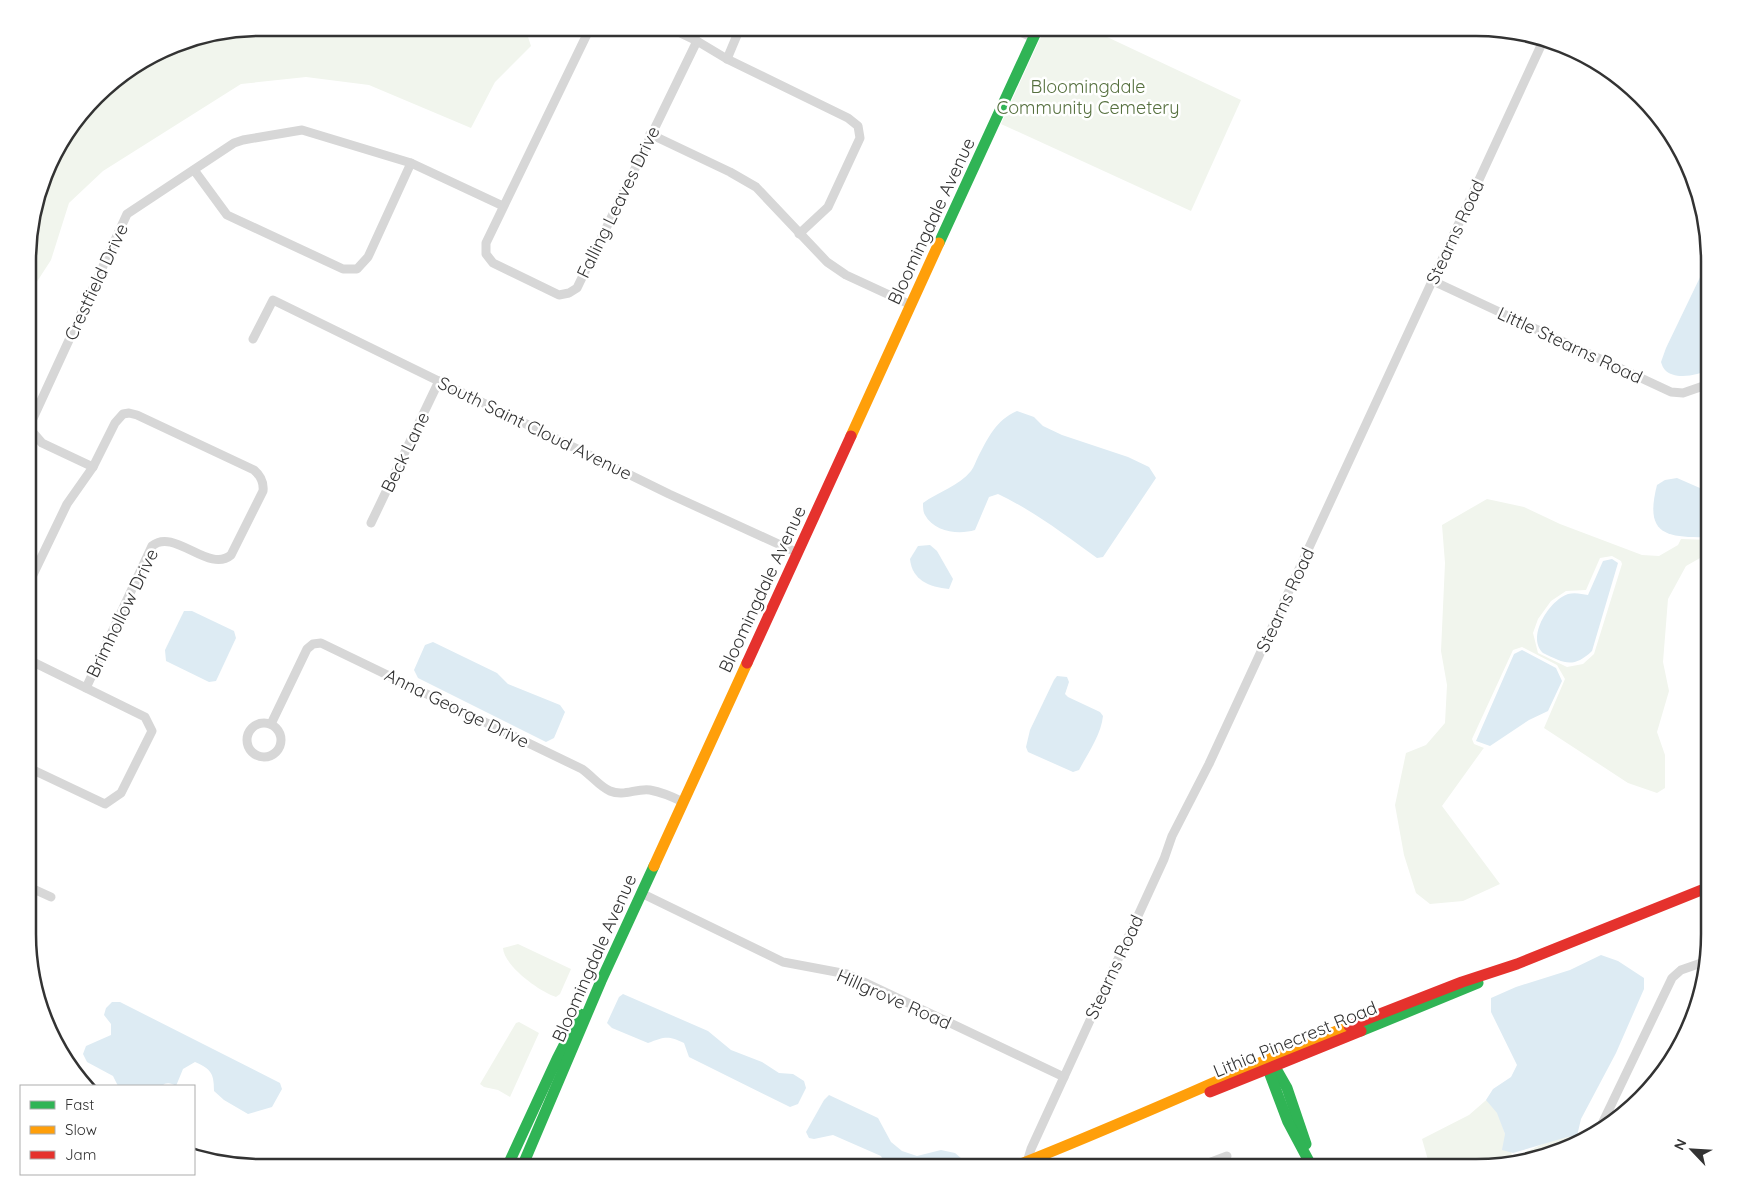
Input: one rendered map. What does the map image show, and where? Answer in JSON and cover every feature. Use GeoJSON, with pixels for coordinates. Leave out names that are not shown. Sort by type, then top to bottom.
{"type":"FeatureCollection","features":[{"type":"Feature","properties":{"kind":"main road","name":"Bloomingdale Avenue"},"geometry":{"type":"LineString","coordinates":[[525,1159],[601,981],[1035,36]]}},
{"type":"Feature","properties":{"kind":"main road","name":"Lithia Pinecrest Road"},"geometry":{"type":"LineString","coordinates":[[1034,1159],[1271,1064],[1387,1010],[1517,964],[1701,889]]}},
{"type":"Feature","properties":{"kind":"main road","name":"Lithia Pinecrest Road"},"geometry":{"type":"LineString","coordinates":[[1271,1064],[1288,1061],[1464,990],[1517,964]]}},
{"type":"Feature","properties":{"kind":"main road"},"geometry":{"type":"LineString","coordinates":[[511,1159],[557,1058],[582,1010],[601,981]]}},
{"type":"Feature","properties":{"kind":"main road"},"geometry":{"type":"LineString","coordinates":[[1282,1078],[1283,1070],[1288,1061]]}},
{"type":"Feature","properties":{"kind":"main road"},"geometry":{"type":"LineString","coordinates":[[1271,1064],[1282,1078],[1297,1115],[1310,1159]]}},
{"type":"Feature","properties":{"kind":"main road"},"geometry":{"type":"LineString","coordinates":[[1271,1064],[1288,1122],[1308,1159]]}},
{"type":"Feature","properties":{"kind":"street","name":"Falling Leaves Drive"},"geometry":{"type":"LineString","coordinates":[[586,36],[486,243],[486,254],[493,263],[559,294],[569,294],[577,288],[696,40]]}},
{"type":"Feature","properties":{"kind":"street"},"geometry":{"type":"LineString","coordinates":[[687,36],[727,59],[848,118],[858,126],[860,138],[828,207],[800,234]]}},
{"type":"Feature","properties":{"kind":"street"},"geometry":{"type":"LineString","coordinates":[[727,59],[737,36]]}},
{"type":"Feature","properties":{"kind":"street","name":"Stearns Road"},"geometry":{"type":"LineString","coordinates":[[1028,1159],[1164,859],[1172,836],[1209,764],[1540,46]]}},
{"type":"Feature","properties":{"kind":"street","name":"Crestfield Drive"},"geometry":{"type":"LineString","coordinates":[[36,414],[127,214],[234,143],[302,130],[411,163],[503,206]]}},
{"type":"Feature","properties":{"kind":"street"},"geometry":{"type":"LineString","coordinates":[[650,134],[730,172],[756,187],[827,262],[846,275],[911,305]]}},
{"type":"Feature","properties":{"kind":"street"},"geometry":{"type":"LineString","coordinates":[[194,170],[227,215],[343,269],[357,269],[368,257],[411,163]]}},
{"type":"Feature","properties":{"kind":"street","name":"Little Stearns Road"},"geometry":{"type":"LineString","coordinates":[[1433,281],[1671,392],[1683,393],[1701,387]]}},
{"type":"Feature","properties":{"kind":"street","name":"South Saint Cloud Avenue"},"geometry":{"type":"LineString","coordinates":[[254,339],[273,300],[656,487],[798,553]]}},
{"type":"Feature","properties":{"kind":"street","name":"Beck Lane"},"geometry":{"type":"LineString","coordinates":[[371,523],[439,382]]}},
{"type":"Feature","properties":{"kind":"street","name":"Brimhollow Drive"},"geometry":{"type":"LineString","coordinates":[[36,569],[67,504],[93,467],[115,423],[123,414],[137,415],[254,470],[262,478],[264,486],[228,558],[216,560],[167,541],[157,542],[152,546],[86,688]]}},
{"type":"Feature","properties":{"kind":"street","name":"Crestfield Drive"},"geometry":{"type":"LineString","coordinates":[[36,434],[42,442],[93,467]]}},
{"type":"Feature","properties":{"kind":"street","name":"Anna George Drive"},"geometry":{"type":"LineString","coordinates":[[271,724],[307,649],[313,644],[321,643],[582,769],[593,776],[603,787],[612,792],[622,794],[648,790],[668,795],[683,802]]}},
{"type":"Feature","properties":{"kind":"street"},"geometry":{"type":"LineString","coordinates":[[36,663],[145,717],[152,731],[121,793],[105,804],[36,771]]}},
{"type":"Feature","properties":{"kind":"street"},"geometry":{"type":"LineString","coordinates":[[36,890],[51,897]]}},
{"type":"Feature","properties":{"kind":"street","name":"Hillgrove Road"},"geometry":{"type":"LineString","coordinates":[[641,893],[783,962],[847,974],[1064,1077]]}},
{"type":"Feature","properties":{"kind":"street"},"geometry":{"type":"LineString","coordinates":[[1605,1118],[1672,978],[1681,970],[1699,964]]}},
{"type":"Feature","properties":{"kind":"street"},"geometry":{"type":"LineString","coordinates":[[1219,1159],[1227,1156]]}},
{"type":"Feature","properties":{"kind":"green space"},"geometry":{"type":"Polygon","coordinates":[[[261,36],[528,36],[531,46],[495,82],[471,128],[369,85],[306,77],[241,84],[103,171],[69,203],[51,260],[36,283],[38,231],[44,203],[53,175],[66,148],[102,102],[136,74],[161,59],[203,44],[231,38],[261,36]]]}},
{"type":"Feature","properties":{"kind":"green space","name":"Bloomingdale Community Cemetery"},"geometry":{"type":"Polygon","coordinates":[[[1041,36],[1105,36],[1241,100],[1191,211],[1001,124],[1041,36]]]}},
{"type":"Feature","properties":{"kind":"green space"},"geometry":{"type":"Polygon","coordinates":[[[1487,499],[1524,507],[1560,524],[1642,555],[1659,556],[1678,545],[1681,539],[1701,540],[1701,558],[1686,566],[1668,599],[1663,662],[1669,691],[1657,732],[1665,755],[1665,788],[1657,793],[1628,783],[1544,728],[1565,679],[1557,665],[1522,647],[1513,650],[1472,739],[1474,744],[1484,748],[1442,806],[1500,884],[1463,901],[1430,904],[1416,893],[1404,855],[1395,805],[1406,753],[1426,745],[1445,723],[1447,685],[1441,651],[1445,563],[1442,525],[1487,499]],[[1612,556],[1600,558],[1586,590],[1566,591],[1551,601],[1538,619],[1533,633],[1538,653],[1567,667],[1583,664],[1594,654],[1622,564],[1621,561],[1612,556]]]}},
{"type":"Feature","properties":{"kind":"green space"},"geometry":{"type":"Polygon","coordinates":[[[518,944],[571,969],[560,994],[556,997],[541,990],[509,963],[503,948],[518,944]]]}},
{"type":"Feature","properties":{"kind":"green space"},"geometry":{"type":"Polygon","coordinates":[[[519,1022],[539,1033],[510,1097],[498,1090],[484,1087],[480,1084],[516,1023],[519,1022]]]}},
{"type":"Feature","properties":{"kind":"green space"},"geometry":{"type":"Polygon","coordinates":[[[1492,1095],[1512,1156],[1476,1159],[1428,1159],[1422,1139],[1469,1115],[1492,1095]]]}},
{"type":"Feature","properties":{"kind":"green space"},"geometry":{"type":"Polygon","coordinates":[[[1568,1132],[1571,1138],[1548,1147],[1523,1153],[1568,1132]]]}},
{"type":"Feature","properties":{"kind":"shaded area"},"geometry":{"type":"Polygon","coordinates":[[[1701,275],[1701,373],[1680,376],[1669,373],[1661,362],[1701,275]]]}},
{"type":"Feature","properties":{"kind":"shaded area"},"geometry":{"type":"Polygon","coordinates":[[[1017,411],[1034,417],[1043,426],[1062,435],[1128,457],[1149,467],[1156,478],[1103,557],[1097,558],[1037,516],[998,494],[989,497],[975,530],[962,532],[947,531],[934,525],[925,515],[923,503],[966,476],[972,469],[993,430],[1003,419],[1017,411]]]}},
{"type":"Feature","properties":{"kind":"shaded area"},"geometry":{"type":"Polygon","coordinates":[[[1677,478],[1701,488],[1701,537],[1670,534],[1656,524],[1654,502],[1657,485],[1665,480],[1677,478]]]}},
{"type":"Feature","properties":{"kind":"shaded area"},"geometry":{"type":"Polygon","coordinates":[[[930,545],[937,551],[953,579],[949,589],[923,581],[911,566],[910,559],[918,546],[930,545]]]}},
{"type":"Feature","properties":{"kind":"shaded area"},"geometry":{"type":"Polygon","coordinates":[[[1612,559],[1618,563],[1592,651],[1574,662],[1563,662],[1543,653],[1538,646],[1537,637],[1542,619],[1554,603],[1568,594],[1588,595],[1603,561],[1612,559]]]}},
{"type":"Feature","properties":{"kind":"shaded area"},"geometry":{"type":"Polygon","coordinates":[[[184,611],[192,611],[234,631],[236,638],[216,681],[209,682],[166,661],[165,650],[184,611]]]}},
{"type":"Feature","properties":{"kind":"shaded area"},"geometry":{"type":"Polygon","coordinates":[[[433,642],[497,673],[508,684],[560,705],[565,712],[554,738],[546,742],[418,678],[414,670],[425,645],[433,642]]]}},
{"type":"Feature","properties":{"kind":"shaded area"},"geometry":{"type":"Polygon","coordinates":[[[1522,650],[1556,668],[1562,681],[1548,711],[1529,720],[1490,746],[1476,741],[1514,654],[1522,650]]]}},
{"type":"Feature","properties":{"kind":"shaded area"},"geometry":{"type":"Polygon","coordinates":[[[1057,676],[1067,677],[1069,682],[1065,694],[1068,697],[1100,712],[1103,716],[1094,744],[1079,770],[1073,772],[1028,752],[1026,747],[1030,730],[1057,676]]]}},
{"type":"Feature","properties":{"kind":"shaded area"},"geometry":{"type":"Polygon","coordinates":[[[1601,955],[1618,961],[1644,978],[1644,989],[1616,1053],[1581,1119],[1577,1135],[1513,1153],[1502,1150],[1505,1134],[1497,1113],[1486,1100],[1493,1089],[1511,1077],[1517,1065],[1491,1012],[1491,998],[1516,987],[1570,970],[1601,955]]]}},
{"type":"Feature","properties":{"kind":"shaded area"},"geometry":{"type":"Polygon","coordinates":[[[623,994],[708,1031],[731,1050],[762,1062],[779,1073],[793,1074],[804,1081],[806,1088],[798,1104],[790,1107],[689,1057],[684,1043],[679,1040],[666,1038],[648,1043],[612,1028],[607,1023],[619,997],[623,994]]]}},
{"type":"Feature","properties":{"kind":"shaded area"},"geometry":{"type":"Polygon","coordinates":[[[112,1002],[120,1002],[280,1083],[282,1089],[272,1107],[248,1114],[224,1100],[214,1091],[210,1072],[195,1062],[183,1069],[176,1085],[169,1083],[164,1085],[118,1085],[113,1076],[87,1062],[83,1054],[86,1046],[111,1035],[111,1024],[104,1015],[106,1008],[112,1002]]]}},
{"type":"Feature","properties":{"kind":"shaded area"},"geometry":{"type":"Polygon","coordinates":[[[829,1095],[878,1118],[891,1142],[902,1151],[917,1156],[941,1150],[955,1153],[962,1159],[882,1159],[881,1156],[833,1135],[814,1139],[809,1138],[806,1132],[824,1100],[829,1095]]]}},
{"type":"Feature","properties":{"kind":"traffic: fast"},"geometry":{"type":"LineString","coordinates":[[939,243],[1034,36]]}},
{"type":"Feature","properties":{"kind":"traffic: fast"},"geometry":{"type":"LineString","coordinates":[[525,1159],[601,981],[654,866]]}},
{"type":"Feature","properties":{"kind":"traffic: fast"},"geometry":{"type":"LineString","coordinates":[[1361,1031],[1478,983]]}},
{"type":"Feature","properties":{"kind":"traffic: fast"},"geometry":{"type":"LineString","coordinates":[[511,1159],[580,1014]]}},
{"type":"Feature","properties":{"kind":"traffic: fast"},"geometry":{"type":"LineString","coordinates":[[1271,1060],[1287,1088],[1306,1144]]}},
{"type":"Feature","properties":{"kind":"traffic: fast"},"geometry":{"type":"LineString","coordinates":[[1268,1061],[1268,1069],[1288,1122],[1308,1159]]}},
{"type":"Feature","properties":{"kind":"traffic: slow"},"geometry":{"type":"LineString","coordinates":[[851,436],[939,243]]}},
{"type":"Feature","properties":{"kind":"traffic: slow"},"geometry":{"type":"LineString","coordinates":[[654,866],[747,663]]}},
{"type":"Feature","properties":{"kind":"traffic: slow"},"geometry":{"type":"LineString","coordinates":[[1033,1159],[1349,1026]]}},
{"type":"Feature","properties":{"kind":"traffic: jam"},"geometry":{"type":"LineString","coordinates":[[747,663],[851,436]]}},
{"type":"Feature","properties":{"kind":"traffic: jam"},"geometry":{"type":"LineString","coordinates":[[1349,1026],[1462,982],[1517,964],[1701,890]]}},
{"type":"Feature","properties":{"kind":"traffic: jam"},"geometry":{"type":"LineString","coordinates":[[1210,1092],[1361,1031]]}}]}
